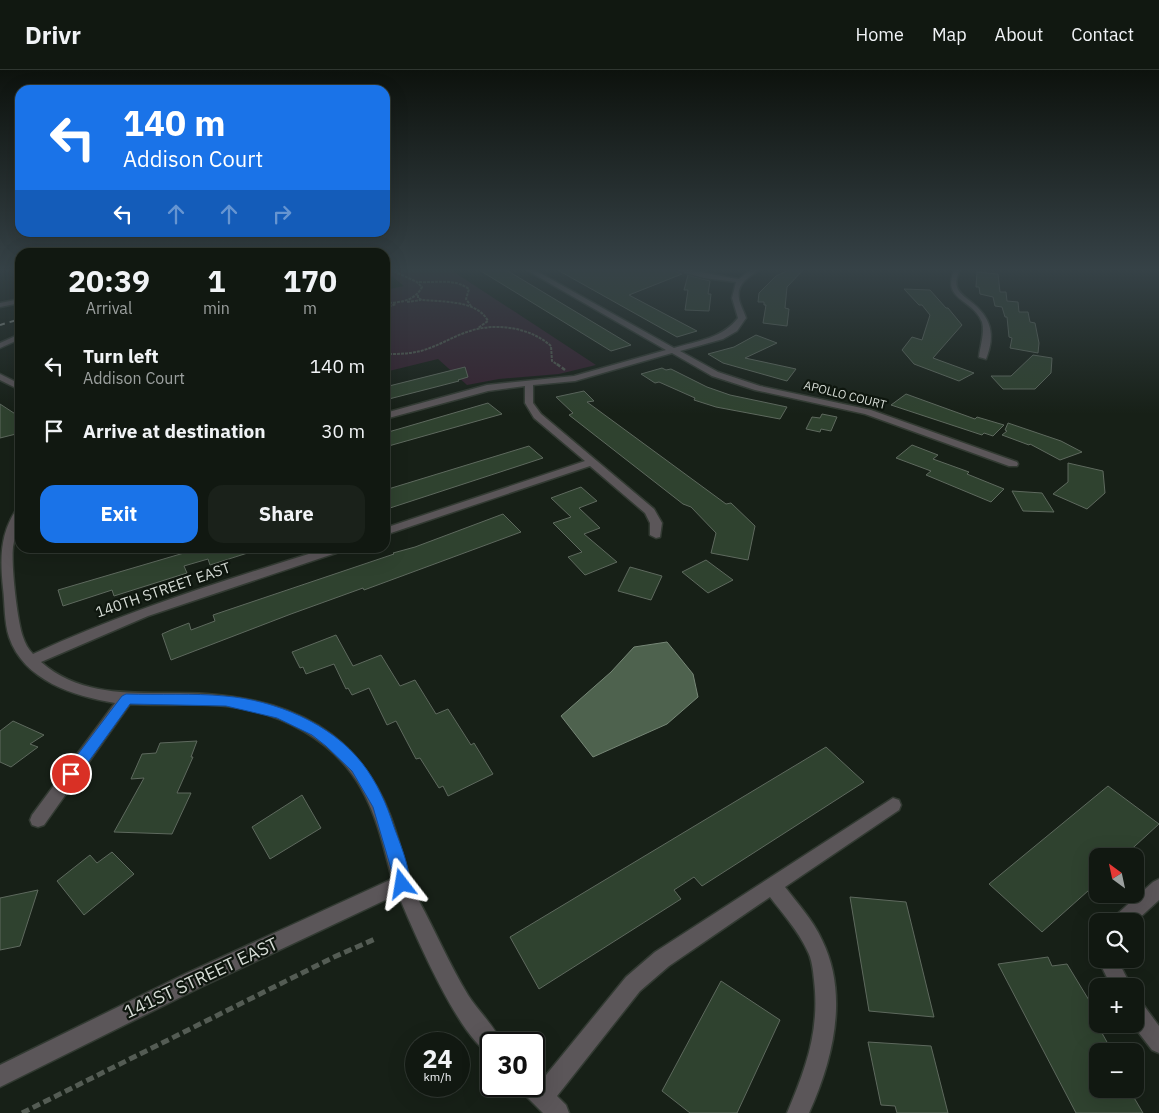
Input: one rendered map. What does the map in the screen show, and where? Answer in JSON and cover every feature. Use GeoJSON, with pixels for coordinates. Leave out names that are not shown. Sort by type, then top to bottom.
{"type":"FeatureCollection","features":[{"type":"Feature","properties":{"kind":"street","name":"APOLLO COURT"},"geometry":{"type":"LineString","coordinates":[[612,317],[706,370],[735,382],[868,412],[1013,464]]}},
{"type":"Feature","properties":{"kind":"street"},"geometry":{"type":"LineString","coordinates":[[390,415],[487,388],[575,378],[672,351],[720,337],[734,329],[741,317]]}},
{"type":"Feature","properties":{"kind":"street"},"geometry":{"type":"LineString","coordinates":[[982,317],[986,323],[987,331],[983,357]]}},
{"type":"Feature","properties":{"kind":"street"},"geometry":{"type":"LineString","coordinates":[[0,346],[15,338]]}},
{"type":"Feature","properties":{"kind":"street"},"geometry":{"type":"LineString","coordinates":[[0,378],[15,386]]}},
{"type":"Feature","properties":{"kind":"street"},"geometry":{"type":"LineString","coordinates":[[529,384],[529,402],[537,416],[650,511],[656,523],[656,536]]}},
{"type":"Feature","properties":{"kind":"street"},"geometry":{"type":"LineString","coordinates":[[390,530],[592,462]]}},
{"type":"Feature","properties":{"kind":"street"},"geometry":{"type":"LineString","coordinates":[[15,522],[10,531],[6,556],[14,630],[20,646],[30,660],[47,675],[69,686],[96,694],[126,699],[206,700],[241,703],[282,714],[317,732],[345,754],[369,785],[380,806],[395,852],[402,884],[456,996],[481,1032]]}},
{"type":"Feature","properties":{"kind":"street","name":"140TH STREET EAST"},"geometry":{"type":"LineString","coordinates":[[30,660],[63,644],[125,619],[323,553]]}},
{"type":"Feature","properties":{"kind":"street"},"geometry":{"type":"LineString","coordinates":[[38,820],[126,699]]}},
{"type":"Feature","properties":{"kind":"street"},"geometry":{"type":"LineString","coordinates":[[545,1083],[633,984],[662,959],[893,804]]}},
{"type":"Feature","properties":{"kind":"street","name":"141ST STREET EAST"},"geometry":{"type":"LineString","coordinates":[[0,1076],[192,981],[402,884]]}},
{"type":"Feature","properties":{"kind":"street"},"geometry":{"type":"LineString","coordinates":[[772,886],[802,923],[816,947],[823,975],[827,1016],[822,1050],[812,1084],[798,1113]]}},
{"type":"Feature","properties":{"kind":"street"},"geometry":{"type":"LineString","coordinates":[[1132,913],[1159,888]]}},
{"type":"Feature","properties":{"kind":"street"},"geometry":{"type":"LineString","coordinates":[[1144,1022],[1159,1043]]}},
{"type":"Feature","properties":{"kind":"street"},"geometry":{"type":"LineString","coordinates":[[542,1097],[558,1113]]}},
{"type":"Feature","properties":{"kind":"path"},"geometry":{"type":"LineString","coordinates":[[486,317],[488,322],[498,327]]}},
{"type":"Feature","properties":{"kind":"path"},"geometry":{"type":"LineString","coordinates":[[475,330],[488,322]]}},
{"type":"Feature","properties":{"kind":"path"},"geometry":{"type":"LineString","coordinates":[[390,354],[403,354],[424,350],[460,334],[498,327],[527,331],[544,339],[551,346],[552,361],[575,378]]}},
{"type":"Feature","properties":{"kind":"path"},"geometry":{"type":"LineString","coordinates":[[22,1113],[316,966],[375,940]]}},
{"type":"Feature","properties":{"kind":"shaded area"},"geometry":{"type":"Polygon","coordinates":[[[390,317],[522,317],[596,365],[559,374],[499,379],[467,385],[438,359],[390,371],[390,317]]]}},
{"type":"Feature","properties":{"kind":"shaded area"},"geometry":{"type":"Polygon","coordinates":[[[667,642],[693,674],[698,697],[667,724],[593,757],[561,716],[611,672],[634,647],[667,642]]]}},
{"type":"Feature","properties":{"kind":"building"},"geometry":{"type":"Polygon","coordinates":[[[555,317],[584,317],[631,345],[611,351],[555,317]]]}},
{"type":"Feature","properties":{"kind":"building"},"geometry":{"type":"Polygon","coordinates":[[[641,317],[670,317],[697,331],[677,337],[641,317]]]}},
{"type":"Feature","properties":{"kind":"building"},"geometry":{"type":"Polygon","coordinates":[[[764,317],[788,317],[787,326],[763,323],[764,317]]]}},
{"type":"Feature","properties":{"kind":"building"},"geometry":{"type":"Polygon","coordinates":[[[929,317],[955,317],[962,325],[933,358],[974,373],[959,381],[914,364],[902,350],[912,337],[922,340],[929,317]]]}},
{"type":"Feature","properties":{"kind":"building"},"geometry":{"type":"Polygon","coordinates":[[[1005,317],[1029,317],[1030,322],[1035,323],[1039,343],[1038,353],[1010,348],[1012,338],[1009,337],[1007,317],[1005,317]]]}},
{"type":"Feature","properties":{"kind":"building"},"geometry":{"type":"Polygon","coordinates":[[[756,335],[777,343],[745,358],[796,369],[787,381],[723,363],[708,354],[734,347],[756,335]]]}},
{"type":"Feature","properties":{"kind":"building"},"geometry":{"type":"Polygon","coordinates":[[[1033,355],[1052,358],[1051,373],[1035,389],[1003,389],[991,376],[1011,376],[1033,355]]]}},
{"type":"Feature","properties":{"kind":"building"},"geometry":{"type":"Polygon","coordinates":[[[465,367],[468,377],[390,399],[390,386],[465,367]]]}},
{"type":"Feature","properties":{"kind":"building"},"geometry":{"type":"Polygon","coordinates":[[[662,368],[666,370],[671,369],[707,387],[730,395],[787,407],[780,419],[716,407],[694,400],[695,398],[659,382],[655,383],[641,374],[662,368]]]}},
{"type":"Feature","properties":{"kind":"building"},"geometry":{"type":"Polygon","coordinates":[[[584,391],[594,401],[587,402],[726,504],[731,503],[755,526],[748,560],[711,553],[716,533],[691,507],[683,504],[569,415],[573,413],[556,397],[584,391]]]}},
{"type":"Feature","properties":{"kind":"building"},"geometry":{"type":"Polygon","coordinates":[[[906,394],[975,419],[977,417],[1004,425],[993,436],[984,433],[982,435],[891,405],[906,394]]]}},
{"type":"Feature","properties":{"kind":"building"},"geometry":{"type":"Polygon","coordinates":[[[488,403],[502,414],[390,446],[390,432],[488,403]]]}},
{"type":"Feature","properties":{"kind":"building"},"geometry":{"type":"Polygon","coordinates":[[[0,404],[15,414],[15,434],[0,438],[0,404]]]}},
{"type":"Feature","properties":{"kind":"building"},"geometry":{"type":"Polygon","coordinates":[[[822,414],[837,417],[831,431],[821,429],[820,432],[806,429],[812,417],[820,418],[822,414]]]}},
{"type":"Feature","properties":{"kind":"building"},"geometry":{"type":"Polygon","coordinates":[[[1008,423],[1061,441],[1082,452],[1060,460],[1030,444],[1002,435],[1007,431],[1005,430],[1008,423]]]}},
{"type":"Feature","properties":{"kind":"building"},"geometry":{"type":"Polygon","coordinates":[[[912,445],[938,455],[933,459],[969,472],[967,474],[1004,489],[991,502],[926,475],[931,471],[896,458],[912,445]]]}},
{"type":"Feature","properties":{"kind":"building"},"geometry":{"type":"Polygon","coordinates":[[[529,446],[543,458],[390,508],[390,488],[529,446]]]}},
{"type":"Feature","properties":{"kind":"building"},"geometry":{"type":"Polygon","coordinates":[[[1068,463],[1103,471],[1105,493],[1087,509],[1053,494],[1068,482],[1068,463]]]}},
{"type":"Feature","properties":{"kind":"building"},"geometry":{"type":"Polygon","coordinates":[[[581,487],[597,501],[579,508],[600,528],[584,534],[617,562],[585,575],[568,557],[582,552],[553,523],[571,517],[551,498],[581,487]]]}},
{"type":"Feature","properties":{"kind":"building"},"geometry":{"type":"Polygon","coordinates":[[[1012,491],[1042,493],[1054,512],[1023,511],[1012,491]]]}},
{"type":"Feature","properties":{"kind":"building"},"geometry":{"type":"Polygon","coordinates":[[[503,514],[521,532],[364,590],[363,588],[291,614],[171,660],[162,634],[171,630],[189,623],[191,630],[215,621],[213,615],[415,547],[503,514]]]}},
{"type":"Feature","properties":{"kind":"building"},"geometry":{"type":"Polygon","coordinates":[[[184,553],[248,553],[210,565],[208,559],[184,566],[187,573],[114,596],[112,590],[63,606],[58,590],[184,553]]]}},
{"type":"Feature","properties":{"kind":"building"},"geometry":{"type":"Polygon","coordinates":[[[706,560],[733,580],[708,593],[682,572],[706,560]]]}},
{"type":"Feature","properties":{"kind":"building"},"geometry":{"type":"Polygon","coordinates":[[[630,567],[662,576],[651,600],[618,591],[630,567]]]}},
{"type":"Feature","properties":{"kind":"building"},"geometry":{"type":"Polygon","coordinates":[[[336,635],[353,666],[381,655],[400,686],[415,680],[436,714],[448,709],[471,745],[474,743],[493,774],[448,796],[443,786],[439,788],[420,758],[416,759],[396,721],[387,725],[369,688],[352,695],[348,688],[346,689],[334,664],[306,674],[303,667],[300,668],[292,652],[336,635]]]}},
{"type":"Feature","properties":{"kind":"building"},"geometry":{"type":"Polygon","coordinates":[[[13,721],[44,735],[30,744],[38,747],[11,767],[0,762],[0,731],[13,721]]]}},
{"type":"Feature","properties":{"kind":"building"},"geometry":{"type":"Polygon","coordinates":[[[197,741],[191,757],[193,757],[177,793],[191,793],[172,834],[114,832],[144,778],[131,779],[142,754],[156,753],[160,743],[197,741]]]}},
{"type":"Feature","properties":{"kind":"building"},"geometry":{"type":"Polygon","coordinates":[[[826,747],[864,782],[702,886],[694,877],[674,890],[681,899],[539,989],[510,937],[826,747]]]}},
{"type":"Feature","properties":{"kind":"building"},"geometry":{"type":"Polygon","coordinates":[[[1108,786],[1159,824],[1133,848],[1089,848],[1089,890],[1042,932],[989,884],[1108,786]]]}},
{"type":"Feature","properties":{"kind":"building"},"geometry":{"type":"Polygon","coordinates":[[[302,795],[321,828],[270,859],[252,827],[302,795]]]}},
{"type":"Feature","properties":{"kind":"building"},"geometry":{"type":"Polygon","coordinates":[[[112,852],[134,874],[84,915],[57,881],[90,855],[97,863],[112,852]]]}},
{"type":"Feature","properties":{"kind":"building"},"geometry":{"type":"Polygon","coordinates":[[[38,890],[20,946],[0,950],[0,898],[38,890]]]}},
{"type":"Feature","properties":{"kind":"building"},"geometry":{"type":"Polygon","coordinates":[[[850,897],[906,902],[934,1017],[869,1011],[850,897]]]}},
{"type":"Feature","properties":{"kind":"building"},"geometry":{"type":"Polygon","coordinates":[[[1048,957],[1052,966],[1067,964],[1089,1000],[1089,1033],[1102,1033],[1108,1043],[1089,1043],[1089,1098],[1134,1098],[1143,1113],[1076,1113],[998,964],[1048,957]]]}},
{"type":"Feature","properties":{"kind":"building"},"geometry":{"type":"Polygon","coordinates":[[[721,981],[780,1020],[737,1113],[690,1113],[662,1091],[721,981]]]}},
{"type":"Feature","properties":{"kind":"building"},"geometry":{"type":"Polygon","coordinates":[[[868,1042],[931,1046],[948,1113],[897,1113],[895,1106],[881,1105],[868,1042]]]}},
{"type":"Feature","properties":{"kind":"railway"},"geometry":{"type":"LineString","coordinates":[[0,325],[15,320]]}},
{"type":"Feature","properties":{"kind":"route"},"geometry":{"type":"LineString","coordinates":[[71,774],[126,699],[226,701],[260,707],[282,714],[317,732],[345,754],[357,767],[380,806],[395,852],[402,884]]}}]}
